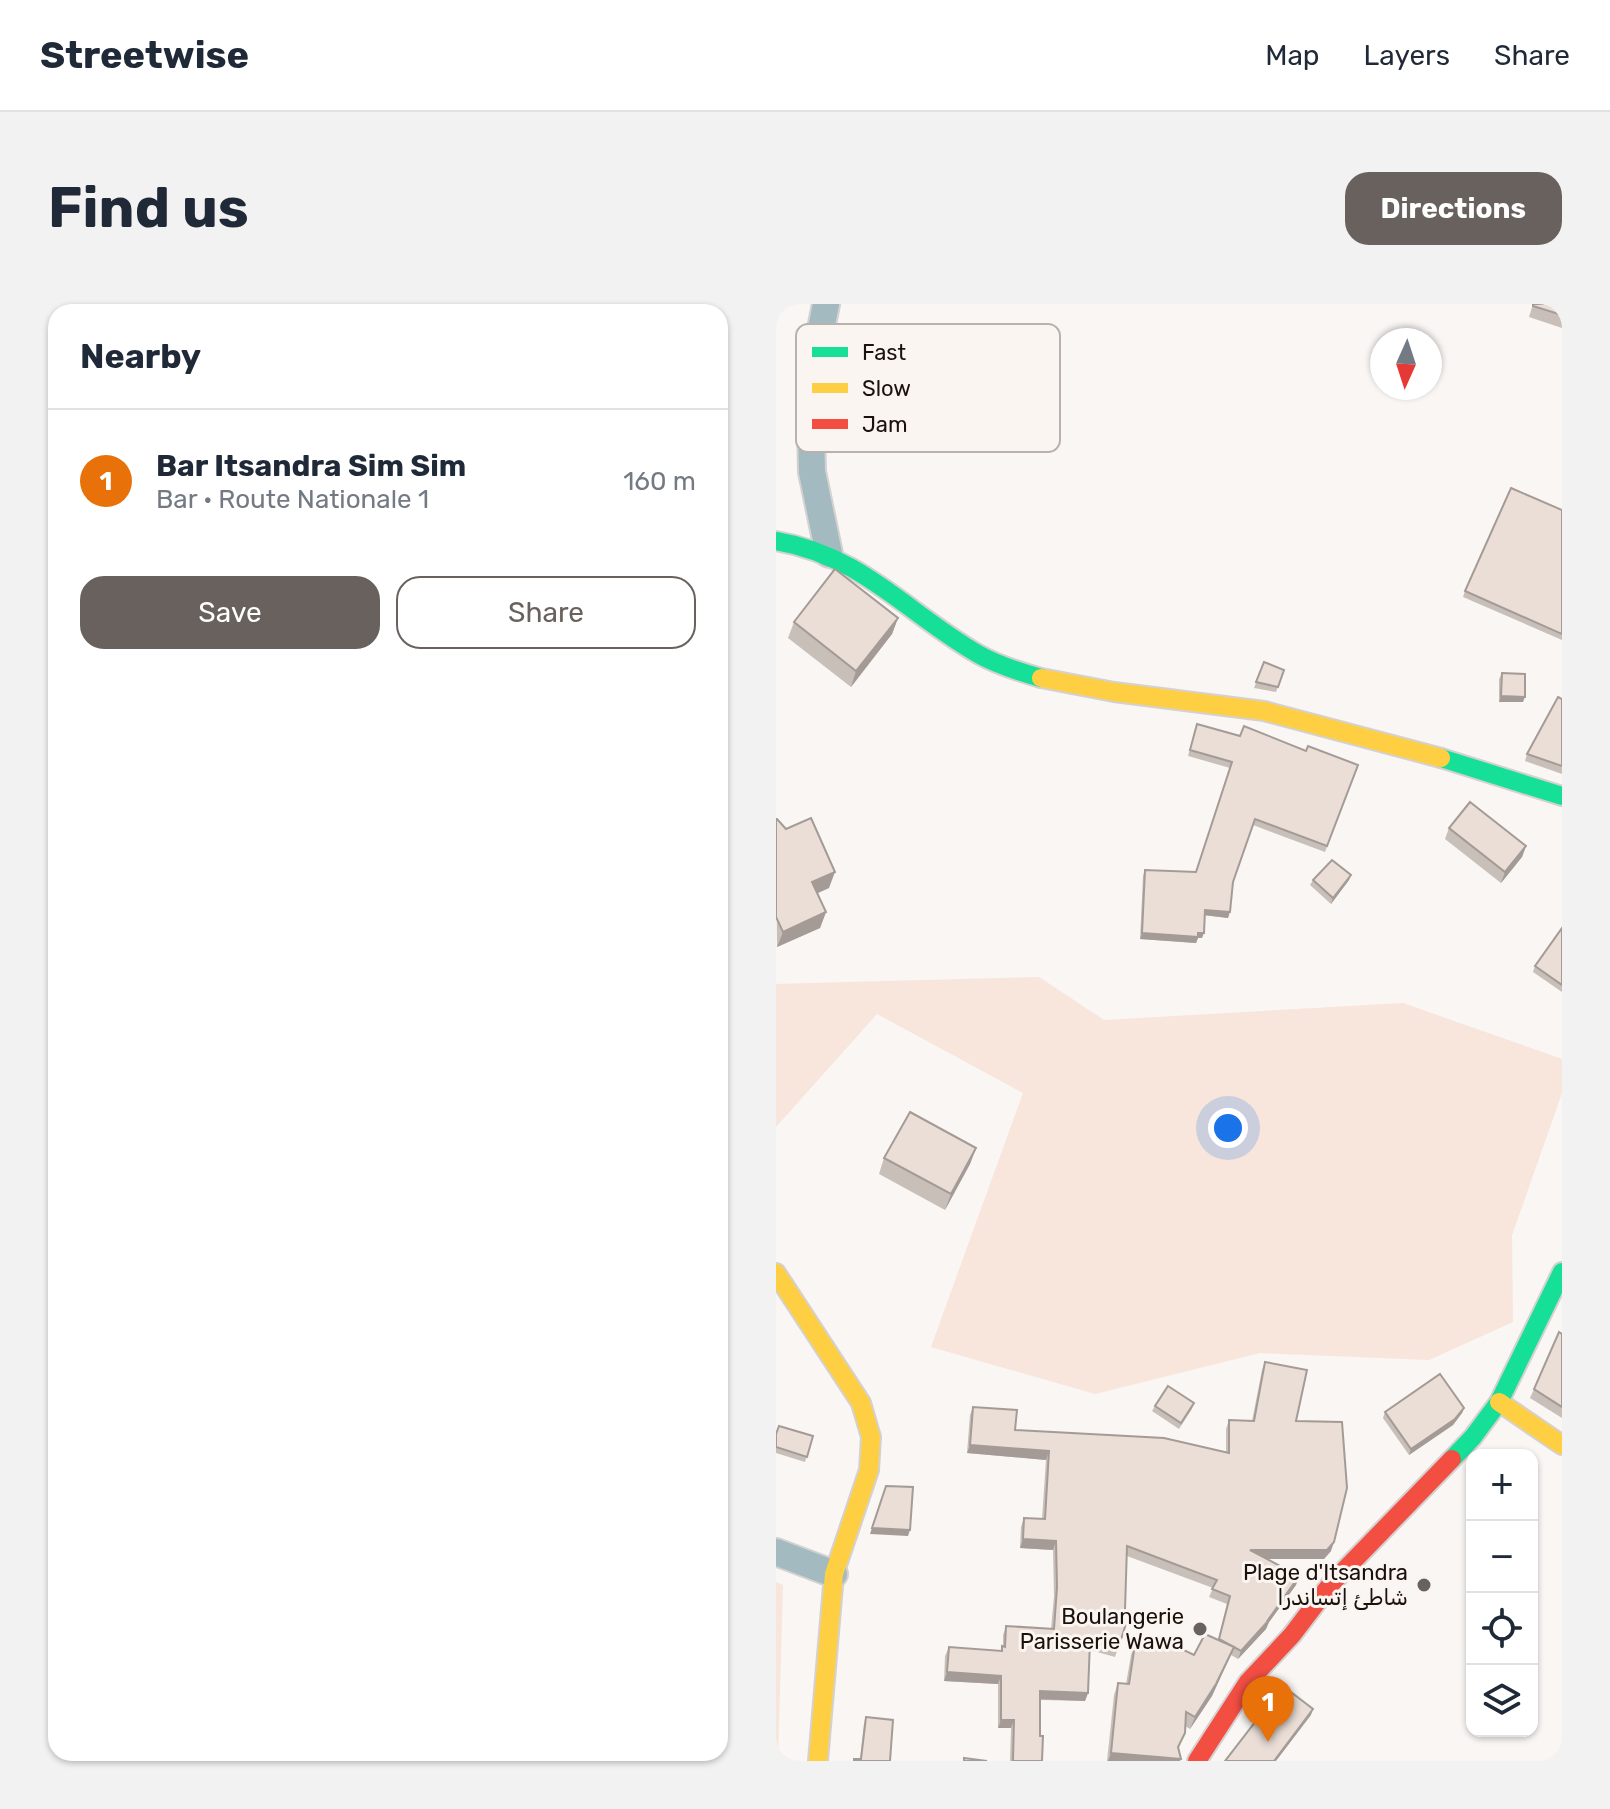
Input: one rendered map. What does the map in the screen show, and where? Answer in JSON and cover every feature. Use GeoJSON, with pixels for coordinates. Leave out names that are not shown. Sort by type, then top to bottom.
{"type":"FeatureCollection","features":[{"type":"Feature","properties":{"kind":"street"},"geometry":{"type":"LineString","coordinates":[[822,324],[826,304]]}},
{"type":"Feature","properties":{"kind":"street"},"geometry":{"type":"LineString","coordinates":[[812,452],[812,472],[829,554]]}},
{"type":"Feature","properties":{"kind":"street"},"geometry":{"type":"LineString","coordinates":[[776,541],[794,542],[829,554],[868,576],[982,657],[1016,671],[1052,682],[1094,689],[1246,708],[1403,747],[1526,782],[1562,796]]}},
{"type":"Feature","properties":{"kind":"street"},"geometry":{"type":"LineString","coordinates":[[1197,1761],[1248,1682],[1292,1635],[1330,1585],[1473,1437],[1499,1402],[1562,1272]]}},
{"type":"Feature","properties":{"kind":"street"},"geometry":{"type":"LineString","coordinates":[[776,1273],[861,1403],[871,1437],[869,1470],[834,1574],[818,1761]]}},
{"type":"Feature","properties":{"kind":"street"},"geometry":{"type":"LineString","coordinates":[[1499,1402],[1562,1445]]}},
{"type":"Feature","properties":{"kind":"street"},"geometry":{"type":"LineString","coordinates":[[776,1552],[834,1574]]}},
{"type":"Feature","properties":{"kind":"shaded area"},"geometry":{"type":"Polygon","coordinates":[[[1039,977],[1104,1020],[1403,1003],[1562,1059],[1562,1093],[1512,1235],[1513,1322],[1429,1360],[1260,1353],[1095,1394],[931,1347],[1023,1093],[877,1014],[776,1127],[776,984],[1039,977]]]}},
{"type":"Feature","properties":{"kind":"shaded area"},"geometry":{"type":"Polygon","coordinates":[[[776,1582],[783,1585],[778,1761],[776,1761],[776,1582]]]}},
{"type":"Feature","properties":{"kind":"building"},"geometry":{"type":"Polygon","coordinates":[[[1562,304],[1562,315],[1533,306],[1562,304]]]}},
{"type":"Feature","properties":{"kind":"building"},"geometry":{"type":"Polygon","coordinates":[[[1511,488],[1562,510],[1562,634],[1465,591],[1511,488]]]}},
{"type":"Feature","properties":{"kind":"building"},"geometry":{"type":"Polygon","coordinates":[[[835,569],[898,618],[856,671],[794,622],[835,569]]]}},
{"type":"Feature","properties":{"kind":"building"},"geometry":{"type":"Polygon","coordinates":[[[1264,662],[1284,670],[1278,687],[1256,682],[1264,662]]]}},
{"type":"Feature","properties":{"kind":"building"},"geometry":{"type":"Polygon","coordinates":[[[1502,673],[1525,674],[1525,697],[1501,696],[1502,673]]]}},
{"type":"Feature","properties":{"kind":"building"},"geometry":{"type":"Polygon","coordinates":[[[1558,697],[1562,699],[1562,766],[1527,754],[1558,697]]]}},
{"type":"Feature","properties":{"kind":"building"},"geometry":{"type":"Polygon","coordinates":[[[1197,724],[1240,736],[1244,726],[1306,751],[1308,746],[1358,765],[1327,846],[1255,819],[1233,882],[1230,912],[1205,910],[1204,933],[1198,933],[1198,937],[1142,933],[1145,870],[1196,872],[1232,762],[1190,750],[1197,724]]]}},
{"type":"Feature","properties":{"kind":"building"},"geometry":{"type":"Polygon","coordinates":[[[1470,802],[1526,846],[1505,872],[1449,828],[1470,802]]]}},
{"type":"Feature","properties":{"kind":"building"},"geometry":{"type":"Polygon","coordinates":[[[811,818],[835,872],[812,882],[826,912],[783,932],[776,917],[776,819],[786,829],[811,818]]]}},
{"type":"Feature","properties":{"kind":"building"},"geometry":{"type":"Polygon","coordinates":[[[1332,860],[1351,875],[1333,898],[1313,880],[1332,860]]]}},
{"type":"Feature","properties":{"kind":"building"},"geometry":{"type":"Polygon","coordinates":[[[1562,928],[1562,985],[1535,966],[1562,928]]]}},
{"type":"Feature","properties":{"kind":"building"},"geometry":{"type":"Polygon","coordinates":[[[910,1112],[976,1148],[951,1194],[884,1158],[910,1112]]]}},
{"type":"Feature","properties":{"kind":"building"},"geometry":{"type":"Polygon","coordinates":[[[1559,1332],[1562,1334],[1562,1407],[1534,1389],[1559,1332]]]}},
{"type":"Feature","properties":{"kind":"building"},"geometry":{"type":"Polygon","coordinates":[[[1265,1362],[1307,1370],[1296,1421],[1342,1422],[1347,1488],[1334,1542],[1327,1550],[1250,1550],[1299,1576],[1269,1620],[1241,1651],[1219,1639],[1230,1596],[1212,1589],[1217,1580],[1127,1546],[1125,1610],[1130,1611],[1118,1649],[1090,1641],[1088,1693],[1040,1691],[1042,1761],[1013,1761],[1014,1720],[1001,1720],[1001,1676],[947,1672],[949,1647],[1002,1651],[1006,1626],[1054,1629],[1056,1541],[1023,1539],[1024,1518],[1045,1519],[1049,1451],[970,1445],[973,1407],[1017,1410],[1015,1430],[1164,1438],[1229,1453],[1229,1420],[1254,1421],[1265,1362]]]}},
{"type":"Feature","properties":{"kind":"building"},"geometry":{"type":"Polygon","coordinates":[[[1440,1374],[1464,1408],[1455,1419],[1411,1449],[1385,1412],[1440,1374]]]}},
{"type":"Feature","properties":{"kind":"building"},"geometry":{"type":"Polygon","coordinates":[[[1168,1386],[1194,1403],[1181,1423],[1155,1406],[1168,1386]]]}},
{"type":"Feature","properties":{"kind":"building"},"geometry":{"type":"Polygon","coordinates":[[[779,1426],[813,1436],[807,1457],[776,1447],[779,1426]]]}},
{"type":"Feature","properties":{"kind":"building"},"geometry":{"type":"Polygon","coordinates":[[[886,1486],[913,1487],[910,1530],[872,1528],[886,1486]]]}},
{"type":"Feature","properties":{"kind":"building"},"geometry":{"type":"Polygon","coordinates":[[[1205,1634],[1234,1647],[1195,1717],[1186,1712],[1185,1733],[1178,1747],[1181,1759],[1111,1753],[1118,1683],[1129,1684],[1135,1644],[1166,1649],[1169,1643],[1194,1655],[1205,1634]]]}},
{"type":"Feature","properties":{"kind":"building"},"geometry":{"type":"Polygon","coordinates":[[[1283,1686],[1313,1709],[1274,1761],[1225,1761],[1283,1686]]]}},
{"type":"Feature","properties":{"kind":"building"},"geometry":{"type":"Polygon","coordinates":[[[866,1717],[893,1720],[890,1761],[854,1761],[861,1759],[866,1717]]]}},
{"type":"Feature","properties":{"kind":"traffic: fast"},"geometry":{"type":"LineString","coordinates":[[776,541],[806,548],[859,572],[978,654],[1041,678]]}},
{"type":"Feature","properties":{"kind":"traffic: fast"},"geometry":{"type":"LineString","coordinates":[[1441,758],[1562,796]]}},
{"type":"Feature","properties":{"kind":"traffic: fast"},"geometry":{"type":"LineString","coordinates":[[1452,1459],[1499,1402],[1562,1272]]}},
{"type":"Feature","properties":{"kind":"traffic: slow"},"geometry":{"type":"LineString","coordinates":[[1041,678],[1114,692],[1264,711],[1441,758]]}},
{"type":"Feature","properties":{"kind":"traffic: slow"},"geometry":{"type":"LineString","coordinates":[[776,1273],[861,1403],[871,1437],[869,1470],[834,1574],[818,1761]]}},
{"type":"Feature","properties":{"kind":"traffic: slow"},"geometry":{"type":"LineString","coordinates":[[1499,1402],[1562,1445]]}},
{"type":"Feature","properties":{"kind":"traffic: jam"},"geometry":{"type":"LineString","coordinates":[[1197,1761],[1248,1682],[1292,1635],[1330,1585],[1452,1459]]}},
{"type":"Feature","properties":{"kind":"place","name":"Plage d'Itsandra شاطئ إتساندرا"},"geometry":{"type":"Point","coordinates":[1424,1585]}},
{"type":"Feature","properties":{"kind":"place","name":"Boulangerie Parisserie Wawa"},"geometry":{"type":"Point","coordinates":[1200,1629]}},
{"type":"Feature","properties":{"kind":"place","name":"Bar Itsandra Sim Sim"},"geometry":{"type":"Point","coordinates":[1268,1742]}}]}
